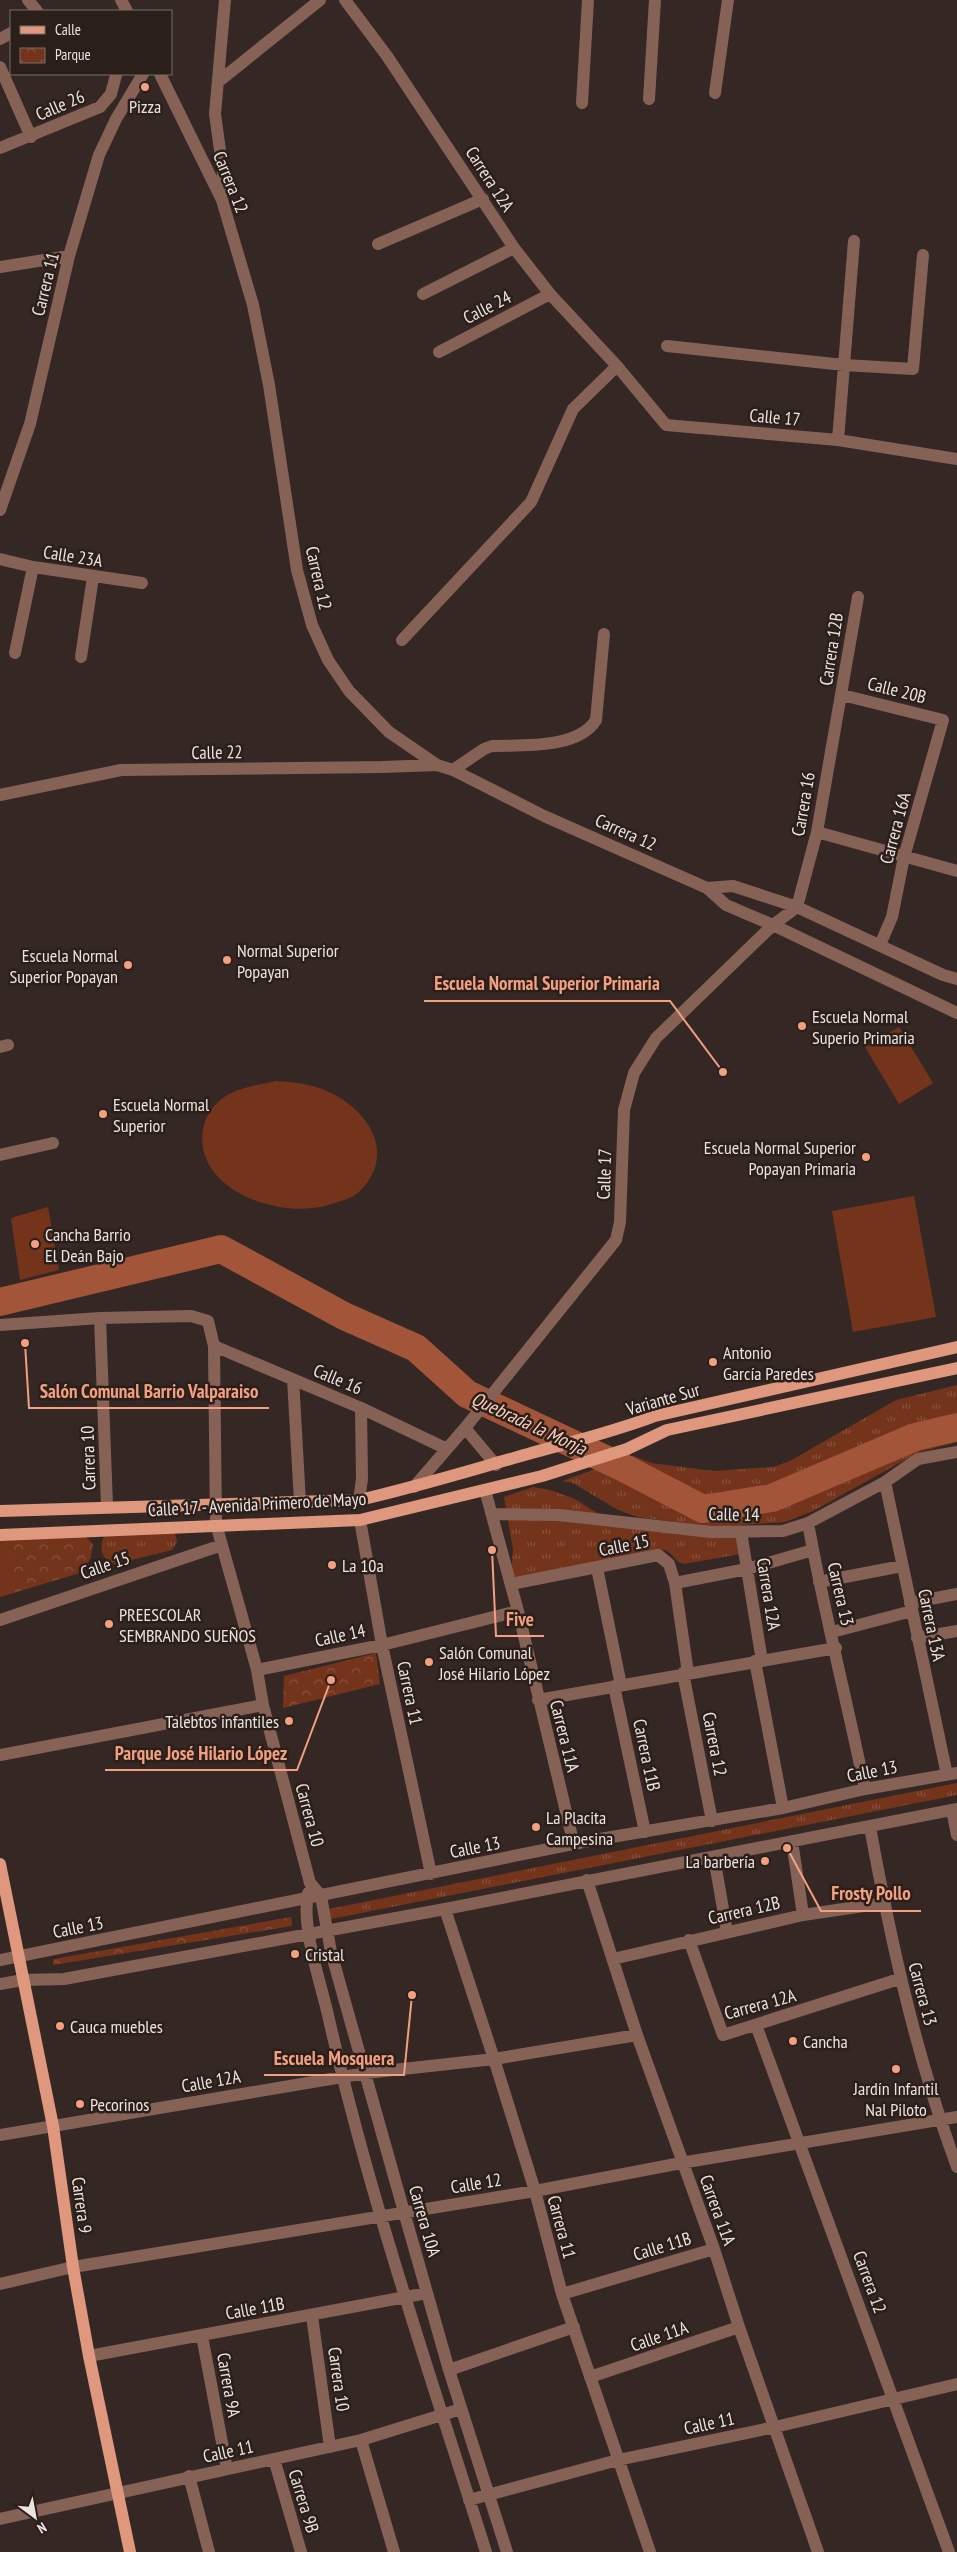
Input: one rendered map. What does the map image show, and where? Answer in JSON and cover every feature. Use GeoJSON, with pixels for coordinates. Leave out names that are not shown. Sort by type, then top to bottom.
{"type":"FeatureCollection","features":[{"type":"Feature","properties":{"kind":"main road","name":"Variante Sur"},"geometry":{"type":"LineString","coordinates":[[526,1454],[616,1431],[655,1416],[957,1347]]}},
{"type":"Feature","properties":{"kind":"main road","name":"Variante Sur"},"geometry":{"type":"LineString","coordinates":[[542,1476],[627,1449],[667,1430],[957,1368]]}},
{"type":"Feature","properties":{"kind":"main road","name":"Calle 17 - Avenida Primero de Mayo"},"geometry":{"type":"LineString","coordinates":[[0,1510],[358,1500],[414,1488],[526,1454]]}},
{"type":"Feature","properties":{"kind":"main road","name":"Calle 17 - Avenida Primero de Mayo"},"geometry":{"type":"LineString","coordinates":[[0,1535],[216,1524],[360,1520],[542,1476]]}},
{"type":"Feature","properties":{"kind":"main road","name":"Carrera 9"},"geometry":{"type":"LineString","coordinates":[[0,1864],[53,2126],[73,2267],[89,2356],[120,2492],[130,2552]]}},
{"type":"Feature","properties":{"kind":"street"},"geometry":{"type":"LineString","coordinates":[[28,0],[36,10]]}},
{"type":"Feature","properties":{"kind":"street"},"geometry":{"type":"LineString","coordinates":[[222,200],[223,172],[215,114],[225,0]]}},
{"type":"Feature","properties":{"kind":"street"},"geometry":{"type":"LineString","coordinates":[[218,82],[320,0]]}},
{"type":"Feature","properties":{"kind":"street","name":"Carrera 12A"},"geometry":{"type":"LineString","coordinates":[[345,0],[387,56],[514,248],[550,294],[617,366]]}},
{"type":"Feature","properties":{"kind":"street"},"geometry":{"type":"LineString","coordinates":[[582,103],[588,0]]}},
{"type":"Feature","properties":{"kind":"street"},"geometry":{"type":"LineString","coordinates":[[649,99],[655,0]]}},
{"type":"Feature","properties":{"kind":"street"},"geometry":{"type":"LineString","coordinates":[[715,93],[728,0]]}},
{"type":"Feature","properties":{"kind":"street"},"geometry":{"type":"LineString","coordinates":[[0,67],[31,137]]}},
{"type":"Feature","properties":{"kind":"street","name":"Calle 26"},"geometry":{"type":"LineString","coordinates":[[0,148],[31,137],[100,107],[110,94],[117,75]]}},
{"type":"Feature","properties":{"kind":"street","name":"Carrera 11"},"geometry":{"type":"LineString","coordinates":[[0,509],[30,424],[69,256],[99,156],[116,118],[142,75]]}},
{"type":"Feature","properties":{"kind":"street","name":"Carrera 12"},"geometry":{"type":"LineString","coordinates":[[160,75],[222,200],[253,305],[270,394],[297,570],[312,625],[328,660],[349,691],[389,732],[437,764],[454,770],[544,816],[707,888],[726,905],[773,924],[957,1013]]}},
{"type":"Feature","properties":{"kind":"street"},"geometry":{"type":"LineString","coordinates":[[378,244],[483,199]]}},
{"type":"Feature","properties":{"kind":"street"},"geometry":{"type":"LineString","coordinates":[[838,440],[854,241]]}},
{"type":"Feature","properties":{"kind":"street"},"geometry":{"type":"LineString","coordinates":[[423,294],[514,248]]}},
{"type":"Feature","properties":{"kind":"street"},"geometry":{"type":"LineString","coordinates":[[666,346],[844,365],[913,369],[923,255]]}},
{"type":"Feature","properties":{"kind":"street"},"geometry":{"type":"LineString","coordinates":[[0,267],[69,256]]}},
{"type":"Feature","properties":{"kind":"street","name":"Calle 24"},"geometry":{"type":"LineString","coordinates":[[439,352],[550,294]]}},
{"type":"Feature","properties":{"kind":"street"},"geometry":{"type":"LineString","coordinates":[[402,640],[530,502],[573,409],[617,366]]}},
{"type":"Feature","properties":{"kind":"street","name":"Calle 17"},"geometry":{"type":"LineString","coordinates":[[617,366],[666,425],[838,440],[957,459]]}},
{"type":"Feature","properties":{"kind":"street","name":"Calle 23A"},"geometry":{"type":"LineString","coordinates":[[0,558],[33,567],[93,577],[142,582]]}},
{"type":"Feature","properties":{"kind":"street"},"geometry":{"type":"LineString","coordinates":[[16,653],[33,567]]}},
{"type":"Feature","properties":{"kind":"street"},"geometry":{"type":"LineString","coordinates":[[81,657],[93,577]]}},
{"type":"Feature","properties":{"kind":"street","name":"Carrera 12B"},"geometry":{"type":"LineString","coordinates":[[840,700],[858,597]]}},
{"type":"Feature","properties":{"kind":"street"},"geometry":{"type":"LineString","coordinates":[[454,770],[484,749],[492,746],[548,744],[579,735],[590,729],[596,720],[604,634]]}},
{"type":"Feature","properties":{"kind":"street","name":"Calle 20B"},"geometry":{"type":"LineString","coordinates":[[840,700],[943,720]]}},
{"type":"Feature","properties":{"kind":"street","name":"Carrera 16"},"geometry":{"type":"LineString","coordinates":[[797,908],[817,832],[840,700]]}},
{"type":"Feature","properties":{"kind":"street","name":"Carrera 16A"},"geometry":{"type":"LineString","coordinates":[[880,946],[892,917],[904,857],[943,720]]}},
{"type":"Feature","properties":{"kind":"street","name":"Calle 22"},"geometry":{"type":"LineString","coordinates":[[0,795],[121,770],[382,768],[437,764]]}},
{"type":"Feature","properties":{"kind":"street"},"geometry":{"type":"LineString","coordinates":[[817,832],[957,871]]}},
{"type":"Feature","properties":{"kind":"street","name":"Carrera 12"},"geometry":{"type":"LineString","coordinates":[[707,888],[733,886],[797,908],[944,975],[957,979]]}},
{"type":"Feature","properties":{"kind":"street","name":"Calle 17"},"geometry":{"type":"LineString","coordinates":[[414,1488],[465,1428],[616,1240],[620,1222],[624,1110],[634,1073],[656,1038],[773,924],[797,908]]}},
{"type":"Feature","properties":{"kind":"street"},"geometry":{"type":"LineString","coordinates":[[0,1154],[53,1144]]}},
{"type":"Feature","properties":{"kind":"street"},"geometry":{"type":"LineString","coordinates":[[0,1324],[100,1318],[191,1316],[208,1322],[214,1346],[214,1504],[216,1524]]}},
{"type":"Feature","properties":{"kind":"street","name":"Carrera 10"},"geometry":{"type":"LineString","coordinates":[[100,1318],[107,1506]]}},
{"type":"Feature","properties":{"kind":"street","name":"Calle 16"},"geometry":{"type":"LineString","coordinates":[[214,1346],[361,1408],[447,1449]]}},
{"type":"Feature","properties":{"kind":"street"},"geometry":{"type":"LineString","coordinates":[[293,1380],[300,1502]]}},
{"type":"Feature","properties":{"kind":"street"},"geometry":{"type":"LineString","coordinates":[[358,1500],[362,1479],[361,1408]]}},
{"type":"Feature","properties":{"kind":"street"},"geometry":{"type":"LineString","coordinates":[[465,1428],[496,1464]]}},
{"type":"Feature","properties":{"kind":"street","name":"Calle 14"},"geometry":{"type":"LineString","coordinates":[[492,1514],[560,1516],[711,1532],[784,1532],[808,1524],[885,1482],[918,1460],[957,1452]]}},
{"type":"Feature","properties":{"kind":"street","name":"Carrera 13A"},"geometry":{"type":"LineString","coordinates":[[885,1482],[918,1638],[952,1774]]}},
{"type":"Feature","properties":{"kind":"street","name":"Carrera 11A"},"geometry":{"type":"LineString","coordinates":[[485,1490],[518,1611],[574,1845]]}},
{"type":"Feature","properties":{"kind":"street","name":"Carrera 11"},"geometry":{"type":"LineString","coordinates":[[360,1520],[382,1645],[431,1874]]}},
{"type":"Feature","properties":{"kind":"street","name":"Carrera 10"},"geometry":{"type":"LineString","coordinates":[[216,1524],[257,1670],[263,1705],[310,1883],[307,1899]]}},
{"type":"Feature","properties":{"kind":"street","name":"Carrera 13"},"geometry":{"type":"LineString","coordinates":[[808,1524],[865,1789]]}},
{"type":"Feature","properties":{"kind":"street","name":"Carrera 12A"},"geometry":{"type":"LineString","coordinates":[[741,1532],[758,1661],[783,1808]]}},
{"type":"Feature","properties":{"kind":"street","name":"Calle 15"},"geometry":{"type":"LineString","coordinates":[[0,1620],[222,1545]]}},
{"type":"Feature","properties":{"kind":"street"},"geometry":{"type":"LineString","coordinates":[[674,1583],[747,1570],[813,1550]]}},
{"type":"Feature","properties":{"kind":"street","name":"Calle 15"},"geometry":{"type":"LineString","coordinates":[[511,1584],[658,1555],[669,1564],[674,1583]]}},
{"type":"Feature","properties":{"kind":"street"},"geometry":{"type":"LineString","coordinates":[[819,1582],[902,1566]]}},
{"type":"Feature","properties":{"kind":"street","name":"Carrera 11B"},"geometry":{"type":"LineString","coordinates":[[597,1568],[645,1832]]}},
{"type":"Feature","properties":{"kind":"street","name":"Carrera 12"},"geometry":{"type":"LineString","coordinates":[[674,1583],[685,1673],[712,1821]]}},
{"type":"Feature","properties":{"kind":"street"},"geometry":{"type":"LineString","coordinates":[[832,1632],[957,1594]]}},
{"type":"Feature","properties":{"kind":"street","name":"Calle 14"},"geometry":{"type":"LineString","coordinates":[[257,1670],[382,1645],[518,1611]]}},
{"type":"Feature","properties":{"kind":"street"},"geometry":{"type":"LineString","coordinates":[[918,1638],[957,1631]]}},
{"type":"Feature","properties":{"kind":"street"},"geometry":{"type":"LineString","coordinates":[[538,1700],[836,1648]]}},
{"type":"Feature","properties":{"kind":"street"},"geometry":{"type":"LineString","coordinates":[[0,1755],[263,1705]]}},
{"type":"Feature","properties":{"kind":"street","name":"Calle 13"},"geometry":{"type":"LineString","coordinates":[[0,1960],[574,1845],[783,1808],[865,1789],[952,1774]]}},
{"type":"Feature","properties":{"kind":"street"},"geometry":{"type":"LineString","coordinates":[[0,1984],[23,1980],[64,1979],[310,1934],[955,1809],[957,1835]]}},
{"type":"Feature","properties":{"kind":"street","name":"Carrera 13"},"geometry":{"type":"LineString","coordinates":[[870,1827],[899,1979],[940,2120],[957,2167]]}},
{"type":"Feature","properties":{"kind":"street"},"geometry":{"type":"LineString","coordinates":[[792,1841],[803,1915]]}},
{"type":"Feature","properties":{"kind":"street"},"geometry":{"type":"LineString","coordinates":[[714,1857],[727,1932]]}},
{"type":"Feature","properties":{"kind":"street","name":"Carrera 11A"},"geometry":{"type":"LineString","coordinates":[[587,1880],[636,2035],[681,2163],[714,2249],[739,2327],[818,2552]]}},
{"type":"Feature","properties":{"kind":"street","name":"Carrera 10"},"geometry":{"type":"LineString","coordinates":[[310,1883],[321,1896]]}},
{"type":"Feature","properties":{"kind":"street","name":"Carrera 10A"},"geometry":{"type":"LineString","coordinates":[[321,1896],[326,1931],[404,2212],[449,2370],[507,2552]]}},
{"type":"Feature","properties":{"kind":"street"},"geometry":{"type":"LineString","coordinates":[[307,1899],[310,1934],[342,2077],[441,2416],[486,2552]]}},
{"type":"Feature","properties":{"kind":"street","name":"Carrera 12B"},"geometry":{"type":"LineString","coordinates":[[613,1959],[803,1915],[884,1903]]}},
{"type":"Feature","properties":{"kind":"street","name":"Carrera 11"},"geometry":{"type":"LineString","coordinates":[[445,1909],[535,2191],[562,2294],[650,2552]]}},
{"type":"Feature","properties":{"kind":"street","name":"Carrera 12A"},"geometry":{"type":"LineString","coordinates":[[689,1940],[723,2035],[899,1979]]}},
{"type":"Feature","properties":{"kind":"street","name":"Carrera 12"},"geometry":{"type":"LineString","coordinates":[[756,2025],[949,2552]]}},
{"type":"Feature","properties":{"kind":"street","name":"Calle 12A"},"geometry":{"type":"LineString","coordinates":[[0,2135],[366,2073],[494,2059],[636,2035]]}},
{"type":"Feature","properties":{"kind":"street","name":"Calle 12"},"geometry":{"type":"LineString","coordinates":[[0,2284],[73,2267],[535,2191],[681,2163],[957,2117]]}},
{"type":"Feature","properties":{"kind":"street","name":"Calle 11B"},"geometry":{"type":"LineString","coordinates":[[562,2294],[714,2249]]}},
{"type":"Feature","properties":{"kind":"street","name":"Calle 11B"},"geometry":{"type":"LineString","coordinates":[[89,2356],[312,2316],[427,2293]]}},
{"type":"Feature","properties":{"kind":"street","name":"Carrera 10"},"geometry":{"type":"LineString","coordinates":[[312,2316],[330,2447]]}},
{"type":"Feature","properties":{"kind":"street","name":"Calle 11A"},"geometry":{"type":"LineString","coordinates":[[590,2377],[739,2327]]}},
{"type":"Feature","properties":{"kind":"street"},"geometry":{"type":"LineString","coordinates":[[449,2370],[574,2328]]}},
{"type":"Feature","properties":{"kind":"street","name":"Carrera 9A"},"geometry":{"type":"LineString","coordinates":[[202,2336],[227,2469]]}},
{"type":"Feature","properties":{"kind":"street","name":"Calle 11"},"geometry":{"type":"LineString","coordinates":[[469,2500],[618,2460],[775,2428],[957,2384]]}},
{"type":"Feature","properties":{"kind":"street","name":"Calle 11"},"geometry":{"type":"LineString","coordinates":[[0,2519],[189,2476],[361,2440],[461,2409]]}},
{"type":"Feature","properties":{"kind":"street"},"geometry":{"type":"LineString","coordinates":[[361,2440],[394,2552]]}},
{"type":"Feature","properties":{"kind":"street","name":"Carrera 9B"},"geometry":{"type":"LineString","coordinates":[[274,2459],[301,2552]]}},
{"type":"Feature","properties":{"kind":"street"},"geometry":{"type":"LineString","coordinates":[[189,2476],[209,2552]]}},
{"type":"Feature","properties":{"kind":"green space"},"geometry":{"type":"Polygon","coordinates":[[[899,1027],[933,1083],[899,1104],[865,1047],[899,1027]]]}},
{"type":"Feature","properties":{"kind":"green space"},"geometry":{"type":"Polygon","coordinates":[[[276,1081],[302,1084],[327,1091],[355,1109],[365,1121],[373,1134],[377,1148],[376,1163],[371,1177],[356,1195],[328,1205],[308,1209],[287,1208],[265,1204],[244,1196],[226,1184],[212,1169],[204,1150],[203,1129],[212,1108],[224,1097],[235,1091],[276,1081]]]}},
{"type":"Feature","properties":{"kind":"green space"},"geometry":{"type":"Polygon","coordinates":[[[914,1196],[936,1317],[853,1332],[832,1211],[914,1196]]]}},
{"type":"Feature","properties":{"kind":"green space","name":"Cancha Barrio El Deán Bajo"},"geometry":{"type":"Polygon","coordinates":[[[48,1207],[59,1270],[20,1280],[11,1218],[48,1207]]]}},
{"type":"Feature","properties":{"kind":"green space"},"geometry":{"type":"Polygon","coordinates":[[[957,1385],[957,1442],[919,1452],[813,1511],[785,1522],[713,1527],[638,1517],[618,1510],[573,1483],[562,1481],[633,1456],[651,1463],[714,1471],[773,1467],[790,1461],[896,1400],[957,1385]]]}},
{"type":"Feature","properties":{"kind":"green space"},"geometry":{"type":"Polygon","coordinates":[[[533,1487],[550,1490],[575,1499],[608,1520],[710,1537],[738,1538],[740,1554],[684,1564],[665,1550],[519,1579],[511,1574],[513,1549],[504,1497],[533,1487]]]}},
{"type":"Feature","properties":{"kind":"green space"},"geometry":{"type":"Polygon","coordinates":[[[175,1533],[177,1542],[172,1550],[115,1564],[107,1560],[101,1548],[105,1535],[175,1533]]]}},
{"type":"Feature","properties":{"kind":"green space"},"geometry":{"type":"Polygon","coordinates":[[[85,1536],[93,1544],[91,1557],[83,1572],[0,1597],[0,1540],[85,1536]]]}},
{"type":"Feature","properties":{"kind":"green space"},"geometry":{"type":"Polygon","coordinates":[[[8,1552],[18,1583],[0,1589],[0,1555],[8,1552]]]}},
{"type":"Feature","properties":{"kind":"green space"},"geometry":{"type":"Polygon","coordinates":[[[376,1653],[380,1684],[283,1708],[284,1676],[376,1653]]]}},
{"type":"Feature","properties":{"kind":"green space"},"geometry":{"type":"Polygon","coordinates":[[[957,1783],[957,1795],[331,1919],[329,1909],[957,1783]]]}},
{"type":"Feature","properties":{"kind":"green space"},"geometry":{"type":"Polygon","coordinates":[[[291,1917],[292,1926],[53,1965],[54,1959],[291,1917]]]}},
{"type":"Feature","properties":{"kind":"waterway","name":"Quebrada la Monja"},"geometry":{"type":"LineString","coordinates":[[0,1302],[221,1249],[344,1316],[416,1348],[467,1394],[622,1467],[703,1509],[772,1498],[915,1437],[957,1427]]}},
{"type":"Feature","properties":{"kind":"place","name":"Pizza"},"geometry":{"type":"Point","coordinates":[145,87]}},
{"type":"Feature","properties":{"kind":"place","name":"Normal Superior Popayan"},"geometry":{"type":"Point","coordinates":[227,960]}},
{"type":"Feature","properties":{"kind":"place","name":"Escuela Normal Superior Popayan"},"geometry":{"type":"Point","coordinates":[128,965]}},
{"type":"Feature","properties":{"kind":"place","name":"Escuela Normal Superio Primaria"},"geometry":{"type":"Point","coordinates":[802,1026]}},
{"type":"Feature","properties":{"kind":"place","name":"Escuela Normal Superior Primaria"},"geometry":{"type":"Point","coordinates":[723,1072]}},
{"type":"Feature","properties":{"kind":"place","name":"Escuela Normal Superior"},"geometry":{"type":"Point","coordinates":[103,1114]}},
{"type":"Feature","properties":{"kind":"place","name":"Escuela Normal Superior Popayan Primaria"},"geometry":{"type":"Point","coordinates":[866,1157]}},
{"type":"Feature","properties":{"kind":"place","name":"Cancha Barrio El Deán Bajo"},"geometry":{"type":"Point","coordinates":[35,1244]}},
{"type":"Feature","properties":{"kind":"place","name":"Salón Comunal Barrio Valparaiso"},"geometry":{"type":"Point","coordinates":[25,1343]}},
{"type":"Feature","properties":{"kind":"place","name":"Antonio García Paredes"},"geometry":{"type":"Point","coordinates":[713,1362]}},
{"type":"Feature","properties":{"kind":"place","name":"Five"},"geometry":{"type":"Point","coordinates":[492,1550]}},
{"type":"Feature","properties":{"kind":"place","name":"La 10a"},"geometry":{"type":"Point","coordinates":[332,1565]}},
{"type":"Feature","properties":{"kind":"place","name":"PREESCOLAR SEMBRANDO SUEÑOS"},"geometry":{"type":"Point","coordinates":[109,1624]}},
{"type":"Feature","properties":{"kind":"place","name":"Salón Comunal José Hilario López"},"geometry":{"type":"Point","coordinates":[429,1662]}},
{"type":"Feature","properties":{"kind":"place","name":"Parque José Hilario López"},"geometry":{"type":"Point","coordinates":[331,1680]}},
{"type":"Feature","properties":{"kind":"place","name":"Talebtos infantiles"},"geometry":{"type":"Point","coordinates":[289,1721]}},
{"type":"Feature","properties":{"kind":"place","name":"La Placita Campesina"},"geometry":{"type":"Point","coordinates":[536,1827]}},
{"type":"Feature","properties":{"kind":"place","name":"Frosty Pollo"},"geometry":{"type":"Point","coordinates":[787,1848]}},
{"type":"Feature","properties":{"kind":"place","name":"La barbería"},"geometry":{"type":"Point","coordinates":[765,1861]}},
{"type":"Feature","properties":{"kind":"place","name":"Cristal"},"geometry":{"type":"Point","coordinates":[295,1954]}},
{"type":"Feature","properties":{"kind":"place","name":"Escuela Mosquera"},"geometry":{"type":"Point","coordinates":[412,1995]}},
{"type":"Feature","properties":{"kind":"place","name":"Cauca muebles"},"geometry":{"type":"Point","coordinates":[60,2026]}},
{"type":"Feature","properties":{"kind":"place","name":"Cancha"},"geometry":{"type":"Point","coordinates":[793,2041]}},
{"type":"Feature","properties":{"kind":"place","name":"Jardín Infantil Nal Piloto"},"geometry":{"type":"Point","coordinates":[896,2069]}},
{"type":"Feature","properties":{"kind":"place","name":"Pecorinos"},"geometry":{"type":"Point","coordinates":[80,2104]}}]}
